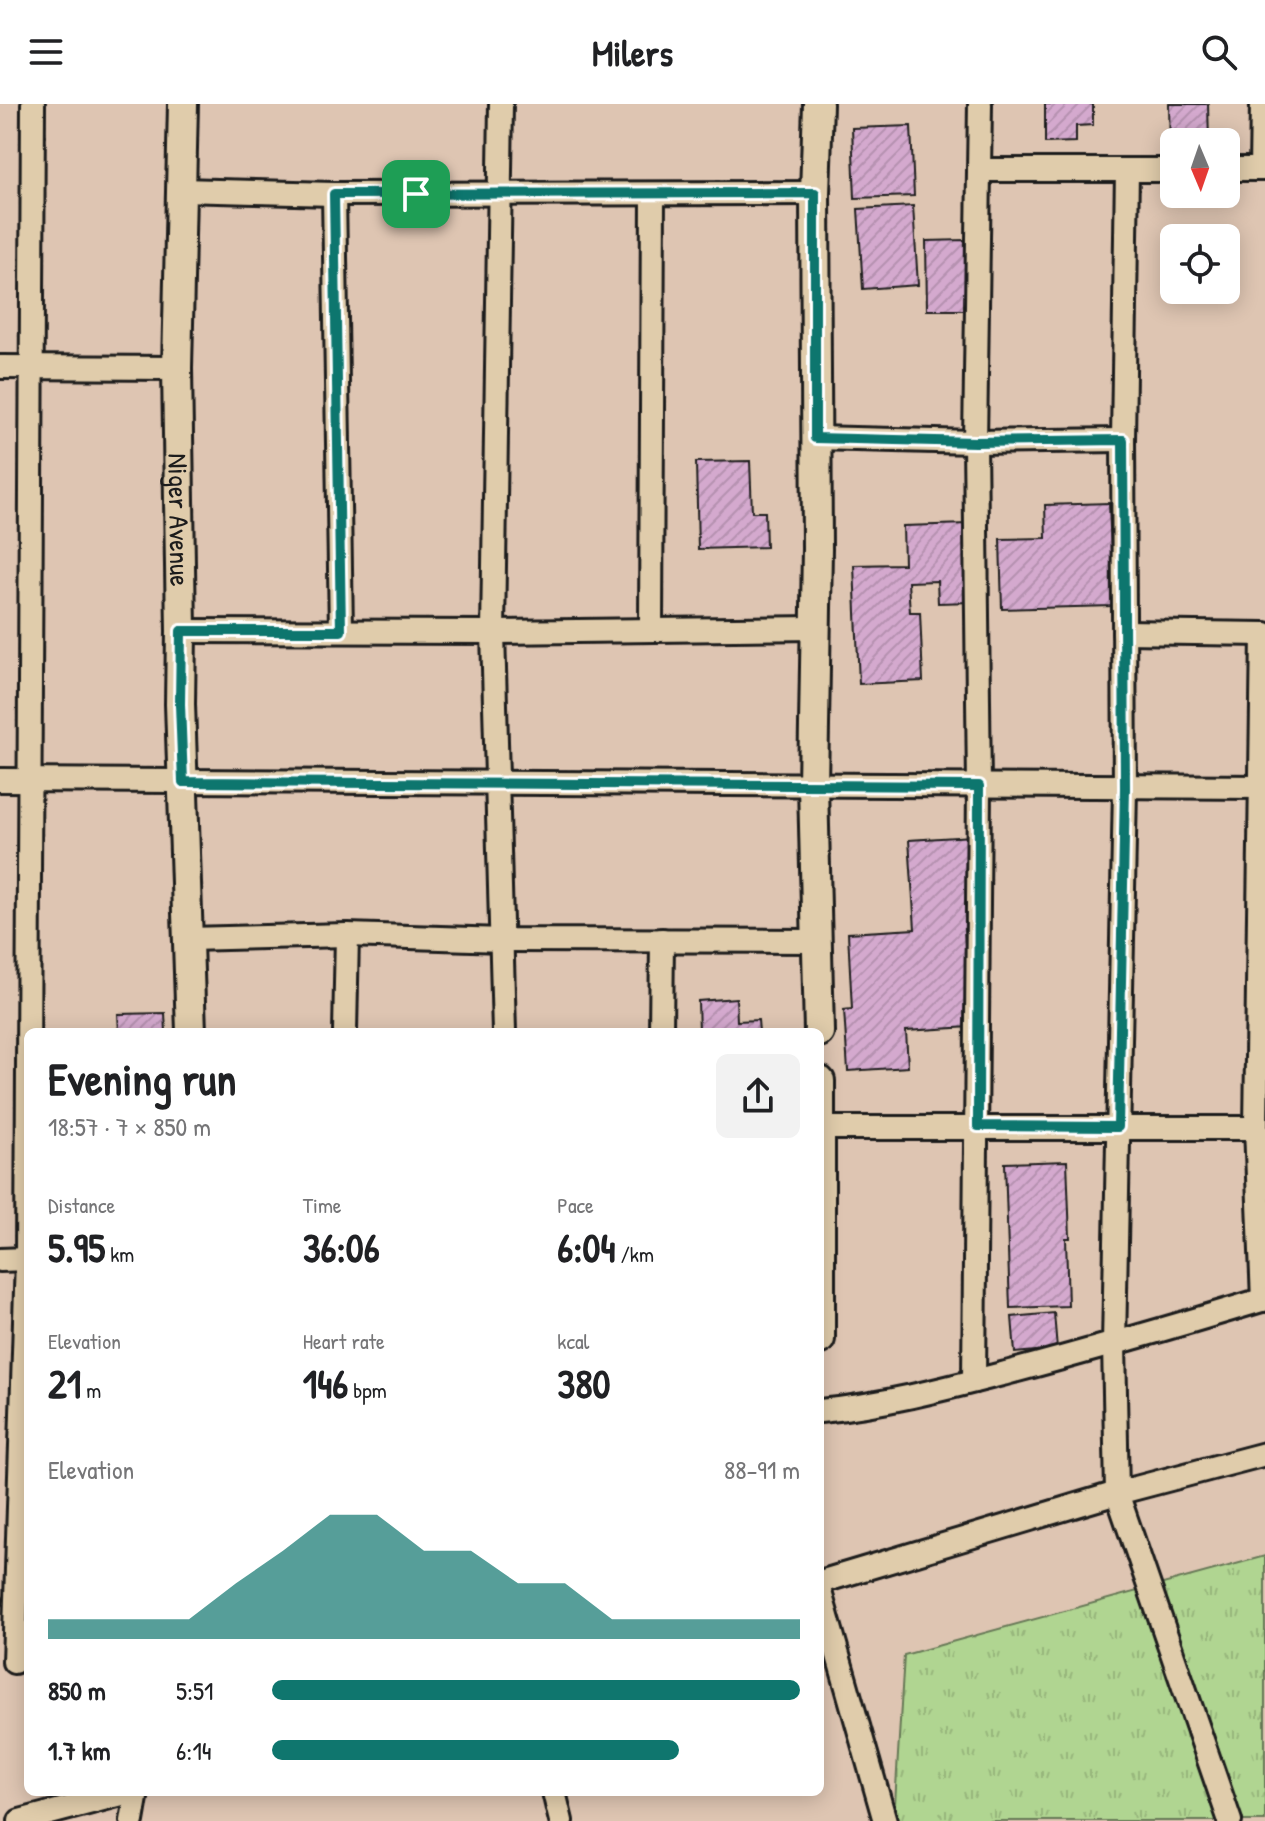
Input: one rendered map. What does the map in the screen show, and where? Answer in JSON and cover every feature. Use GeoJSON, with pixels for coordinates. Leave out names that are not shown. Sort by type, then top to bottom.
{"type":"FeatureCollection","features":[{"type":"Feature","properties":{"kind":"street"},"geometry":{"type":"LineString","coordinates":[[28,1028],[33,104]]}},
{"type":"Feature","properties":{"kind":"street","name":"Niger Avenue"},"geometry":{"type":"LineString","coordinates":[[183,104],[177,368],[180,704],[191,1028]]}},
{"type":"Feature","properties":{"kind":"street"},"geometry":{"type":"LineString","coordinates":[[501,104],[493,632],[504,1028]]}},
{"type":"Feature","properties":{"kind":"street"},"geometry":{"type":"LineString","coordinates":[[818,104],[813,785],[819,1028]]}},
{"type":"Feature","properties":{"kind":"street"},"geometry":{"type":"LineString","coordinates":[[974,1381],[979,786],[975,442],[980,104]]}},
{"type":"Feature","properties":{"kind":"street"},"geometry":{"type":"LineString","coordinates":[[1240,169],[1263,169],[1262,104]]}},
{"type":"Feature","properties":{"kind":"street"},"geometry":{"type":"LineString","coordinates":[[979,170],[1160,170]]}},
{"type":"Feature","properties":{"kind":"street"},"geometry":{"type":"LineString","coordinates":[[1127,170],[1123,440],[1125,788],[1114,1344],[1117,1493],[1230,1821]]}},
{"type":"Feature","properties":{"kind":"street"},"geometry":{"type":"LineString","coordinates":[[180,190],[498,195],[815,193]]}},
{"type":"Feature","properties":{"kind":"street"},"geometry":{"type":"LineString","coordinates":[[334,194],[341,631]]}},
{"type":"Feature","properties":{"kind":"street"},"geometry":{"type":"LineString","coordinates":[[651,630],[653,194]]}},
{"type":"Feature","properties":{"kind":"street"},"geometry":{"type":"LineString","coordinates":[[0,367],[177,368]]}},
{"type":"Feature","properties":{"kind":"street"},"geometry":{"type":"LineString","coordinates":[[815,438],[975,442],[1123,440]]}},
{"type":"Feature","properties":{"kind":"street"},"geometry":{"type":"LineString","coordinates":[[181,631],[493,632],[816,628]]}},
{"type":"Feature","properties":{"kind":"street"},"geometry":{"type":"LineString","coordinates":[[824,1411],[868,1407],[974,1381],[1264,1300],[1256,1128],[1264,634],[1124,632]]}},
{"type":"Feature","properties":{"kind":"street"},"geometry":{"type":"LineString","coordinates":[[0,780],[1262,787]]}},
{"type":"Feature","properties":{"kind":"street"},"geometry":{"type":"LineString","coordinates":[[189,939],[347,935],[503,940],[816,941]]}},
{"type":"Feature","properties":{"kind":"street"},"geometry":{"type":"LineString","coordinates":[[345,1028],[347,935]]}},
{"type":"Feature","properties":{"kind":"street"},"geometry":{"type":"LineString","coordinates":[[661,1028],[662,940]]}},
{"type":"Feature","properties":{"kind":"street"},"geometry":{"type":"LineString","coordinates":[[824,1128],[1256,1128]]}},
{"type":"Feature","properties":{"kind":"street"},"geometry":{"type":"LineString","coordinates":[[0,1260],[24,1259]]}},
{"type":"Feature","properties":{"kind":"street"},"geometry":{"type":"LineString","coordinates":[[14,1662],[24,1352]]}},
{"type":"Feature","properties":{"kind":"street"},"geometry":{"type":"LineString","coordinates":[[824,1581],[1117,1493],[1265,1454]]}},
{"type":"Feature","properties":{"kind":"street"},"geometry":{"type":"LineString","coordinates":[[824,1606],[885,1821]]}},
{"type":"Feature","properties":{"kind":"street"},"geometry":{"type":"LineString","coordinates":[[20,1821],[114,1796]]}},
{"type":"Feature","properties":{"kind":"street"},"geometry":{"type":"LineString","coordinates":[[132,1821],[136,1796]]}},
{"type":"Feature","properties":{"kind":"street"},"geometry":{"type":"LineString","coordinates":[[555,1796],[561,1821]]}},
{"type":"Feature","properties":{"kind":"green space"},"geometry":{"type":"Polygon","coordinates":[[[1265,1556],[1265,1821],[894,1821],[904,1655],[1265,1556]]]}},
{"type":"Feature","properties":{"kind":"building"},"geometry":{"type":"Polygon","coordinates":[[[1045,104],[1093,104],[1093,125],[1076,126],[1076,142],[1045,143],[1045,104]]]}},
{"type":"Feature","properties":{"kind":"building"},"geometry":{"type":"Polygon","coordinates":[[[1169,104],[1208,104],[1209,128],[1170,128],[1169,104]]]}},
{"type":"Feature","properties":{"kind":"building"},"geometry":{"type":"Polygon","coordinates":[[[911,126],[914,196],[855,198],[852,128],[911,126]]]}},
{"type":"Feature","properties":{"kind":"building"},"geometry":{"type":"Polygon","coordinates":[[[913,206],[918,285],[863,289],[858,209],[913,206]]]}},
{"type":"Feature","properties":{"kind":"building"},"geometry":{"type":"Polygon","coordinates":[[[966,240],[968,310],[927,310],[926,241],[966,240]]]}},
{"type":"Feature","properties":{"kind":"building"},"geometry":{"type":"Polygon","coordinates":[[[750,461],[752,512],[765,512],[766,547],[698,549],[696,462],[750,461]]]}},
{"type":"Feature","properties":{"kind":"building"},"geometry":{"type":"Polygon","coordinates":[[[1109,503],[1113,606],[1002,609],[1000,539],[1046,538],[1045,505],[1109,503]]]}},
{"type":"Feature","properties":{"kind":"building"},"geometry":{"type":"Polygon","coordinates":[[[969,524],[972,602],[938,603],[937,581],[908,582],[910,612],[920,612],[923,681],[859,684],[854,565],[904,564],[903,526],[969,524]]]}},
{"type":"Feature","properties":{"kind":"building"},"geometry":{"type":"Polygon","coordinates":[[[972,836],[978,929],[964,929],[970,1027],[906,1031],[908,1067],[848,1071],[844,1010],[852,1009],[848,933],[915,929],[909,840],[972,836]]]}},
{"type":"Feature","properties":{"kind":"building"},"geometry":{"type":"Polygon","coordinates":[[[736,998],[737,1021],[758,1020],[759,1028],[699,1028],[698,1001],[736,998]]]}},
{"type":"Feature","properties":{"kind":"building"},"geometry":{"type":"Polygon","coordinates":[[[165,1013],[166,1028],[119,1028],[118,1014],[165,1013]]]}},
{"type":"Feature","properties":{"kind":"building"},"geometry":{"type":"Polygon","coordinates":[[[1067,1161],[1070,1238],[1066,1238],[1068,1306],[1010,1308],[1005,1163],[1067,1161]]]}},
{"type":"Feature","properties":{"kind":"building"},"geometry":{"type":"Polygon","coordinates":[[[1054,1313],[1057,1349],[1015,1353],[1012,1317],[1054,1313]]]}},
{"type":"Feature","properties":{"kind":"route"},"geometry":{"type":"LineString","coordinates":[[815,193],[815,438],[975,442],[1123,440],[1125,788],[1118,1127],[978,1126],[979,786],[183,782],[181,631],[341,631],[334,194],[416,194],[815,193]]}}]}
